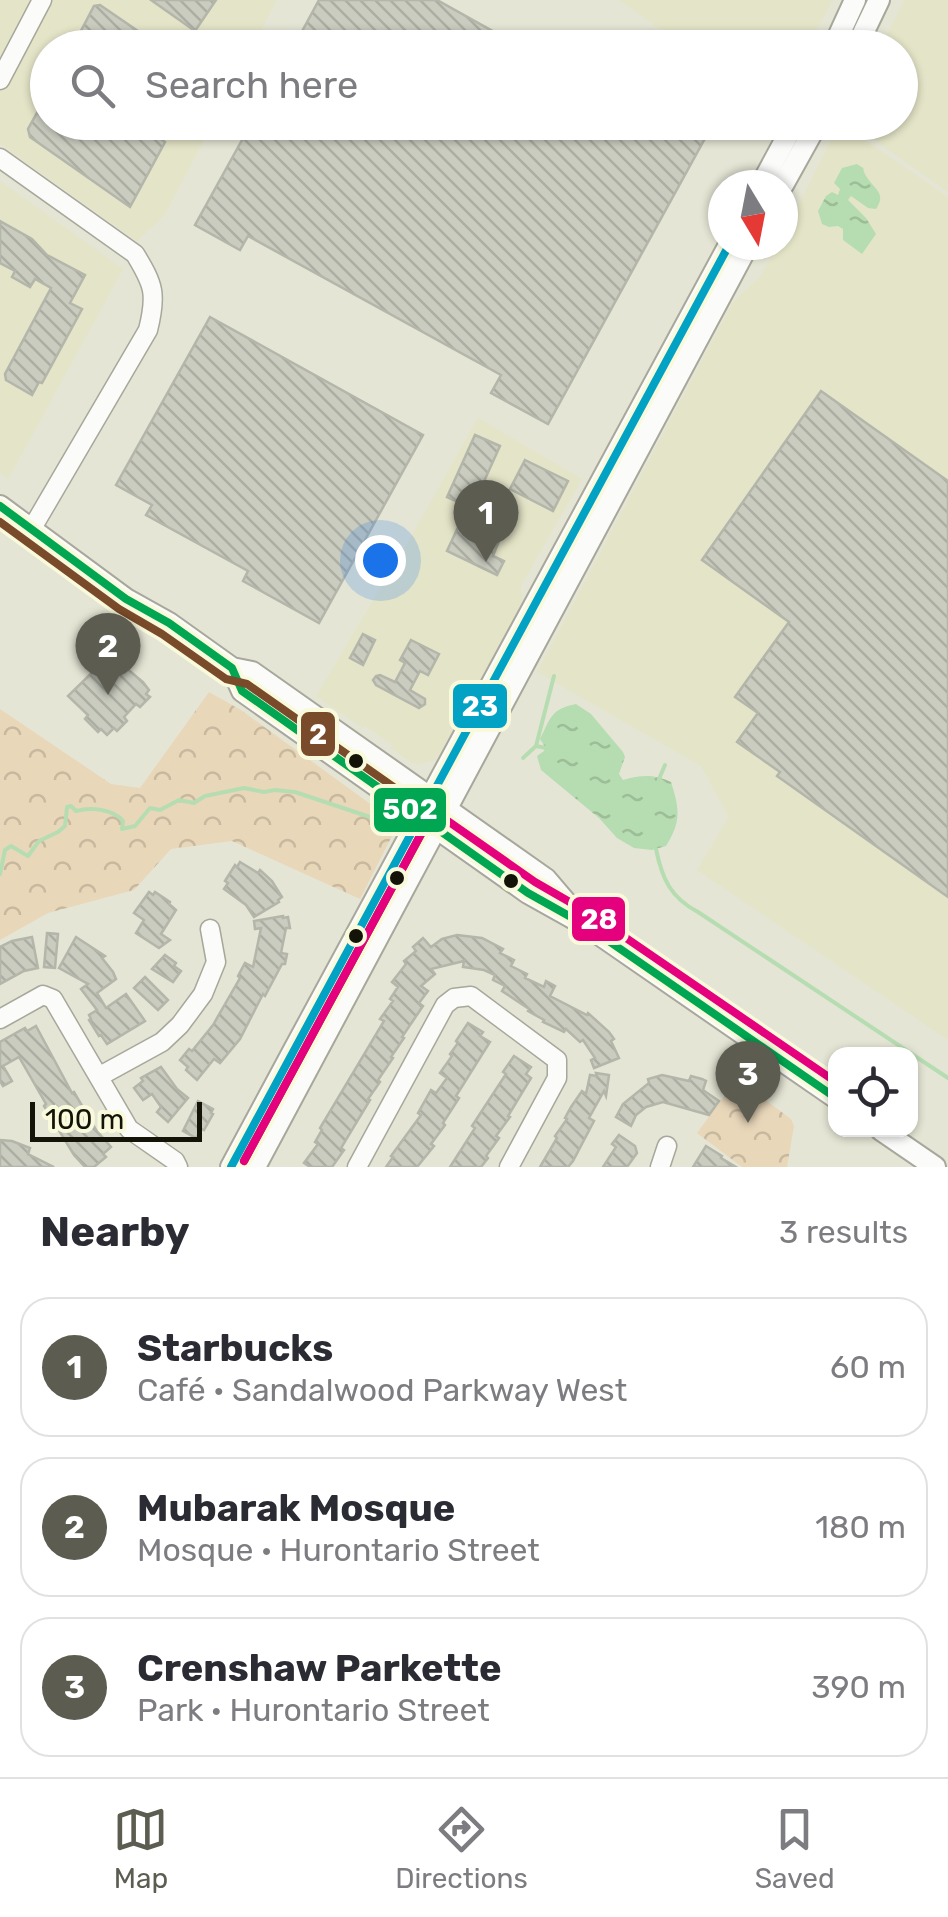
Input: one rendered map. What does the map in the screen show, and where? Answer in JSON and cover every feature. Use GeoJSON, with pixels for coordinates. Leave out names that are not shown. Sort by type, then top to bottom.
{"type":"FeatureCollection","features":[{"type":"Feature","properties":{"kind":"main road"},"geometry":{"type":"LineString","coordinates":[[842,30],[856,0]]}},
{"type":"Feature","properties":{"kind":"main road"},"geometry":{"type":"LineString","coordinates":[[865,30],[879,0]]}},
{"type":"Feature","properties":{"kind":"main road"},"geometry":{"type":"LineString","coordinates":[[770,170],[786,140]]}},
{"type":"Feature","properties":{"kind":"main road"},"geometry":{"type":"LineString","coordinates":[[791,170],[808,140]]}},
{"type":"Feature","properties":{"kind":"main road"},"geometry":{"type":"LineString","coordinates":[[231,1167],[721,260]]}},
{"type":"Feature","properties":{"kind":"main road"},"geometry":{"type":"LineString","coordinates":[[255,1167],[740,260]]}},
{"type":"Feature","properties":{"kind":"main road"},"geometry":{"type":"LineString","coordinates":[[0,506],[126,599],[169,623],[232,668],[252,672],[546,879],[586,926]]}},
{"type":"Feature","properties":{"kind":"main road"},"geometry":{"type":"LineString","coordinates":[[232,668],[242,691],[528,893],[586,926],[828,1092]]}},
{"type":"Feature","properties":{"kind":"main road"},"geometry":{"type":"LineString","coordinates":[[891,1137],[935,1167]]}},
{"type":"Feature","properties":{"kind":"street"},"geometry":{"type":"LineString","coordinates":[[0,80],[42,0]]}},
{"type":"Feature","properties":{"kind":"street"},"geometry":{"type":"LineString","coordinates":[[0,158],[135,254],[150,276],[154,303],[148,330],[32,530]]}},
{"type":"Feature","properties":{"kind":"street"},"geometry":{"type":"LineString","coordinates":[[100,1076],[162,1042],[180,1025],[203,994],[216,962],[210,929]]}},
{"type":"Feature","properties":{"kind":"street"},"geometry":{"type":"LineString","coordinates":[[0,1019],[43,995],[53,999],[129,1128],[175,1160],[178,1167]]}},
{"type":"Feature","properties":{"kind":"street"},"geometry":{"type":"LineString","coordinates":[[357,1167],[445,1006],[454,998],[471,996],[557,1060],[557,1078],[509,1167]]}},
{"type":"Feature","properties":{"kind":"street"},"geometry":{"type":"LineString","coordinates":[[660,1167],[666,1146]]}},
{"type":"Feature","properties":{"kind":"shaded area"},"geometry":{"type":"Polygon","coordinates":[[[0,0],[277,0],[261,30],[30,30],[30,140],[204,140],[164,216],[137,241],[0,144],[0,0]]]}},
{"type":"Feature","properties":{"kind":"shaded area"},"geometry":{"type":"Polygon","coordinates":[[[619,0],[833,0],[816,30],[662,30],[619,0]]]}},
{"type":"Feature","properties":{"kind":"shaded area"},"geometry":{"type":"Polygon","coordinates":[[[904,0],[948,0],[948,192],[875,140],[918,140],[918,30],[889,30],[904,0]]]}},
{"type":"Feature","properties":{"kind":"shaded area"},"geometry":{"type":"Polygon","coordinates":[[[831,140],[865,140],[948,197],[948,1040],[697,870],[729,817],[701,766],[537,672],[733,302],[759,278],[769,260],[798,260],[798,206],[831,140]]]}},
{"type":"Feature","properties":{"kind":"shaded area"},"geometry":{"type":"Polygon","coordinates":[[[0,181],[123,269],[8,479],[0,473],[0,181]]]}},
{"type":"Feature","properties":{"kind":"shaded area"},"geometry":{"type":"Polygon","coordinates":[[[478,418],[582,479],[521,586],[522,602],[438,757],[412,763],[365,726],[316,696],[478,418]]]}},
{"type":"Feature","properties":{"kind":"green space"},"geometry":{"type":"Polygon","coordinates":[[[209,692],[241,710],[391,819],[392,836],[360,899],[232,841],[171,849],[134,890],[48,913],[0,940],[0,709],[111,784],[140,788],[209,692]]]}},
{"type":"Feature","properties":{"kind":"green space"},"geometry":{"type":"Polygon","coordinates":[[[737,1079],[791,1119],[794,1126],[787,1167],[742,1167],[697,1133],[737,1079]]]}},
{"type":"Feature","properties":{"kind":"water"},"geometry":{"type":"Polygon","coordinates":[[[857,164],[864,168],[880,199],[876,209],[851,196],[848,200],[876,234],[862,254],[843,240],[843,229],[822,224],[818,211],[826,196],[832,192],[838,195],[840,189],[834,183],[842,168],[857,164]]]}},
{"type":"Feature","properties":{"kind":"water"},"geometry":{"type":"Polygon","coordinates":[[[576,704],[591,714],[623,752],[619,774],[623,780],[647,776],[671,782],[678,816],[666,846],[652,850],[634,848],[617,838],[541,770],[537,756],[544,751],[540,739],[547,725],[557,711],[576,704]]]}},
{"type":"Feature","properties":{"kind":"building"},"geometry":{"type":"Polygon","coordinates":[[[151,0],[216,0],[194,30],[151,0]]]}},
{"type":"Feature","properties":{"kind":"building"},"geometry":{"type":"Polygon","coordinates":[[[319,0],[437,0],[491,30],[303,30],[319,0]]]}},
{"type":"Feature","properties":{"kind":"building"},"geometry":{"type":"Polygon","coordinates":[[[100,5],[136,30],[81,30],[94,6],[100,5]]]}},
{"type":"Feature","properties":{"kind":"building"},"geometry":{"type":"Polygon","coordinates":[[[34,140],[162,140],[165,142],[130,207],[34,140]]]}},
{"type":"Feature","properties":{"kind":"building"},"geometry":{"type":"Polygon","coordinates":[[[242,140],[704,140],[548,424],[491,393],[501,375],[248,236],[240,250],[195,225],[242,140]]]}},
{"type":"Feature","properties":{"kind":"building"},"geometry":{"type":"Polygon","coordinates":[[[0,221],[32,239],[47,255],[85,275],[70,303],[82,309],[32,395],[6,380],[5,374],[51,288],[35,279],[30,287],[12,277],[15,271],[0,263],[0,221]]]}},
{"type":"Feature","properties":{"kind":"building"},"geometry":{"type":"Polygon","coordinates":[[[210,317],[423,435],[319,623],[243,581],[248,571],[146,515],[152,505],[116,485],[210,317]]]}},
{"type":"Feature","properties":{"kind":"building"},"geometry":{"type":"Polygon","coordinates":[[[821,391],[948,481],[948,897],[777,776],[780,772],[737,742],[758,713],[735,697],[789,622],[702,560],[821,391]]]}},
{"type":"Feature","properties":{"kind":"building"},"geometry":{"type":"Polygon","coordinates":[[[475,435],[500,446],[472,508],[447,497],[475,435]]]}},
{"type":"Feature","properties":{"kind":"building"},"geometry":{"type":"Polygon","coordinates":[[[525,460],[568,481],[553,511],[510,489],[525,460]]]}},
{"type":"Feature","properties":{"kind":"building"},"geometry":{"type":"Polygon","coordinates":[[[460,523],[499,541],[493,556],[504,561],[497,575],[447,551],[460,523]]]}},
{"type":"Feature","properties":{"kind":"building"},"geometry":{"type":"Polygon","coordinates":[[[363,634],[375,640],[363,665],[350,658],[363,634]]]}},
{"type":"Feature","properties":{"kind":"building"},"geometry":{"type":"Polygon","coordinates":[[[411,640],[439,654],[428,675],[420,671],[410,690],[425,699],[419,708],[373,680],[380,675],[395,682],[405,663],[400,660],[411,640]]]}},
{"type":"Feature","properties":{"kind":"building"},"geometry":{"type":"Polygon","coordinates":[[[110,655],[115,655],[143,682],[150,697],[140,707],[136,704],[124,717],[127,721],[107,735],[85,719],[88,715],[68,696],[110,655]]]}},
{"type":"Feature","properties":{"kind":"building"},"geometry":{"type":"Polygon","coordinates":[[[240,862],[258,873],[260,870],[282,897],[254,917],[246,905],[224,889],[228,883],[225,881],[240,862]]]}},
{"type":"Feature","properties":{"kind":"building"},"geometry":{"type":"Polygon","coordinates":[[[149,892],[170,902],[176,910],[161,934],[170,940],[159,948],[136,933],[144,920],[134,913],[149,892]]]}},
{"type":"Feature","properties":{"kind":"building"},"geometry":{"type":"Polygon","coordinates":[[[288,917],[290,928],[286,928],[281,953],[287,954],[285,964],[263,994],[240,1039],[220,1063],[214,1059],[197,1080],[180,1060],[213,1025],[245,963],[253,967],[261,928],[255,929],[254,921],[288,917]]]}},
{"type":"Feature","properties":{"kind":"building"},"geometry":{"type":"Polygon","coordinates":[[[47,933],[58,934],[55,968],[44,967],[47,933]]]}},
{"type":"Feature","properties":{"kind":"building"},"geometry":{"type":"Polygon","coordinates":[[[457,935],[482,938],[503,949],[500,953],[514,960],[511,966],[527,974],[525,978],[544,987],[546,981],[555,986],[550,996],[588,1013],[614,1039],[611,1041],[619,1058],[594,1068],[591,1060],[595,1058],[583,1040],[580,1042],[566,1029],[564,1032],[528,1011],[502,991],[505,986],[493,980],[495,975],[463,967],[464,961],[431,969],[435,974],[421,986],[428,991],[419,1003],[423,1006],[378,1080],[341,1148],[344,1150],[332,1167],[310,1167],[304,1163],[318,1144],[315,1142],[320,1128],[384,1021],[380,1019],[398,987],[392,982],[406,964],[404,961],[423,938],[431,947],[457,935]]]}},
{"type":"Feature","properties":{"kind":"building"},"geometry":{"type":"Polygon","coordinates":[[[32,937],[38,968],[0,984],[0,947],[32,937]]]}},
{"type":"Feature","properties":{"kind":"building"},"geometry":{"type":"Polygon","coordinates":[[[76,937],[105,956],[102,958],[116,979],[97,993],[106,1008],[126,994],[145,1021],[107,1044],[89,1020],[89,1015],[97,1010],[81,989],[88,984],[59,968],[76,937]]]}},
{"type":"Feature","properties":{"kind":"building"},"geometry":{"type":"Polygon","coordinates":[[[165,955],[181,971],[173,982],[152,969],[165,955]]]}},
{"type":"Feature","properties":{"kind":"building"},"geometry":{"type":"Polygon","coordinates":[[[145,977],[168,1000],[158,1010],[134,988],[145,977]]]}},
{"type":"Feature","properties":{"kind":"building"},"geometry":{"type":"Polygon","coordinates":[[[468,1023],[490,1042],[456,1096],[459,1098],[445,1125],[431,1144],[434,1146],[417,1167],[386,1167],[421,1115],[418,1113],[431,1090],[436,1093],[447,1078],[440,1073],[468,1023]]]}},
{"type":"Feature","properties":{"kind":"building"},"geometry":{"type":"Polygon","coordinates":[[[36,1026],[72,1093],[111,1147],[94,1167],[85,1167],[74,1155],[19,1057],[3,1066],[12,1081],[3,1086],[0,1081],[0,1042],[36,1026]]]}},
{"type":"Feature","properties":{"kind":"building"},"geometry":{"type":"Polygon","coordinates":[[[514,1056],[531,1067],[526,1074],[531,1078],[496,1136],[499,1138],[488,1158],[481,1167],[450,1167],[475,1128],[472,1126],[514,1056]]]}},
{"type":"Feature","properties":{"kind":"building"},"geometry":{"type":"Polygon","coordinates":[[[161,1067],[188,1098],[168,1122],[157,1112],[161,1107],[152,1094],[143,1100],[134,1088],[143,1081],[141,1078],[161,1067]]]}},
{"type":"Feature","properties":{"kind":"building"},"geometry":{"type":"Polygon","coordinates":[[[596,1073],[609,1075],[606,1096],[604,1091],[589,1118],[594,1121],[573,1161],[568,1167],[540,1167],[571,1107],[582,1091],[586,1094],[590,1075],[597,1076],[596,1073]]]}},
{"type":"Feature","properties":{"kind":"building"},"geometry":{"type":"Polygon","coordinates":[[[662,1075],[689,1081],[691,1076],[702,1079],[706,1081],[703,1090],[719,1101],[709,1115],[663,1102],[646,1107],[631,1126],[616,1117],[623,1104],[649,1083],[648,1079],[662,1075]]]}},
{"type":"Feature","properties":{"kind":"building"},"geometry":{"type":"Polygon","coordinates":[[[198,1101],[213,1109],[213,1114],[196,1138],[183,1131],[198,1101]]]}},
{"type":"Feature","properties":{"kind":"building"},"geometry":{"type":"Polygon","coordinates":[[[619,1135],[635,1146],[637,1153],[627,1167],[603,1167],[616,1147],[612,1144],[619,1135]]]}},
{"type":"Feature","properties":{"kind":"building"},"geometry":{"type":"Polygon","coordinates":[[[0,1140],[30,1148],[28,1154],[54,1167],[0,1167],[0,1140]]]}},
{"type":"Feature","properties":{"kind":"building"},"geometry":{"type":"Polygon","coordinates":[[[706,1146],[721,1158],[736,1167],[693,1167],[706,1146]]]}},
{"type":"Feature","properties":{"kind":"waterway"},"geometry":{"type":"LineString","coordinates":[[536,746],[554,676]]}},
{"type":"Feature","properties":{"kind":"waterway"},"geometry":{"type":"LineString","coordinates":[[523,758],[536,746],[546,748]]}},
{"type":"Feature","properties":{"kind":"waterway"},"geometry":{"type":"LineString","coordinates":[[659,779],[665,765]]}},
{"type":"Feature","properties":{"kind":"waterway"},"geometry":{"type":"LineString","coordinates":[[0,874],[5,850],[11,846],[28,856],[39,841],[65,826],[67,807],[71,806],[76,811],[95,809],[114,814],[123,821],[122,829],[135,826],[150,808],[160,810],[179,800],[194,803],[205,796],[244,788],[295,792],[373,818]]}},
{"type":"Feature","properties":{"kind":"waterway"},"geometry":{"type":"LineString","coordinates":[[656,849],[661,870],[681,900],[948,1078]]}},
{"type":"Feature","properties":{"kind":"transit line","name":"23"},"geometry":{"type":"LineString","coordinates":[[231,1167],[721,260]]}},
{"type":"Feature","properties":{"kind":"transit line","name":"502"},"geometry":{"type":"LineString","coordinates":[[0,506],[126,599],[169,623],[232,668],[242,691],[528,893],[587,926],[828,1092]]}},
{"type":"Feature","properties":{"kind":"transit line","name":"2"},"geometry":{"type":"LineString","coordinates":[[0,522],[119,609],[226,679],[247,684],[432,814],[244,1161]]}},
{"type":"Feature","properties":{"kind":"transit line","name":"28"},"geometry":{"type":"LineString","coordinates":[[244,1161],[427,823],[436,817],[445,819],[535,882],[594,916],[828,1077]]}},
{"type":"Feature","properties":{"kind":"place","name":"Starbucks"},"geometry":{"type":"Point","coordinates":[486,562]}},
{"type":"Feature","properties":{"kind":"place","name":"Mubarak Mosque"},"geometry":{"type":"Point","coordinates":[108,695]}},
{"type":"Feature","properties":{"kind":"place","name":"Crenshaw Parkette"},"geometry":{"type":"Point","coordinates":[748,1123]}}]}
